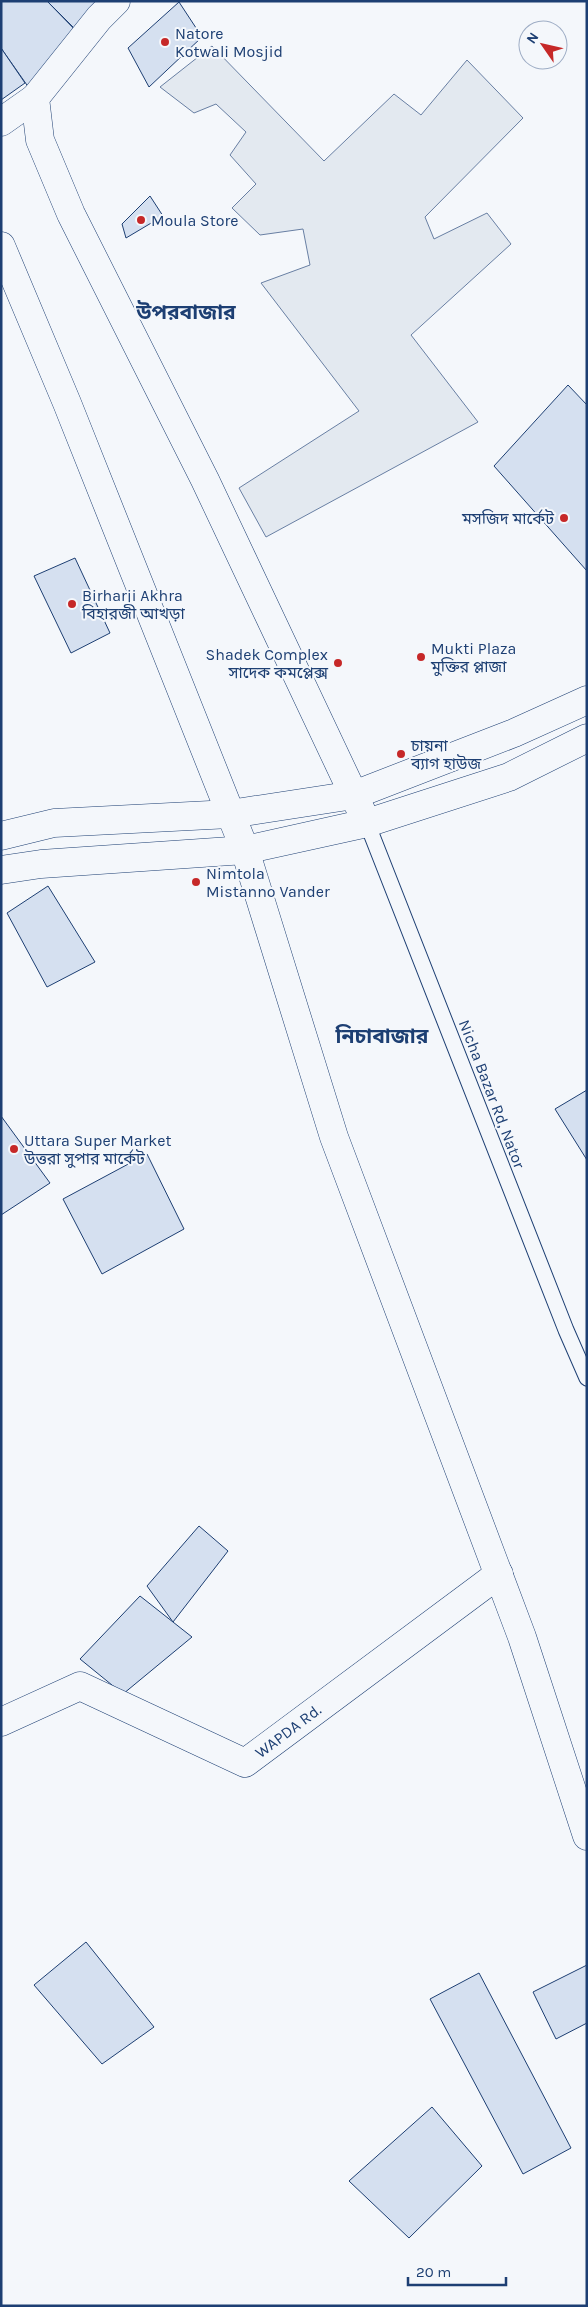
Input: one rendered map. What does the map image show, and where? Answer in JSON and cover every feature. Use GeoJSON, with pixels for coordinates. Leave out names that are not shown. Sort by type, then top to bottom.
{"type":"FeatureCollection","features":[{"type":"Feature","properties":{"kind":"main road"},"geometry":{"type":"LineString","coordinates":[[1,122],[35,98],[99,18],[116,1]]}},
{"type":"Feature","properties":{"kind":"main road"},"geometry":{"type":"LineString","coordinates":[[35,98],[40,140],[71,214],[204,480],[367,823]]}},
{"type":"Feature","properties":{"kind":"main road"},"geometry":{"type":"LineString","coordinates":[[1,246],[67,404],[244,850],[334,1137],[522,1637],[587,1836]]}},
{"type":"Feature","properties":{"kind":"main road"},"geometry":{"type":"LineString","coordinates":[[1,836],[54,823],[230,814],[354,795],[514,733],[587,700]]}},
{"type":"Feature","properties":{"kind":"main road"},"geometry":{"type":"LineString","coordinates":[[1,870],[41,864],[244,850],[367,823],[509,777],[587,738]]}},
{"type":"Feature","properties":{"kind":"main road","name":"WAPDA Rd."},"geometry":{"type":"LineString","coordinates":[[1,1722],[80,1686],[245,1763],[499,1574]]}},
{"type":"Feature","properties":{"kind":"lane","name":"Nicha Bazar Rd, Nator"},"geometry":{"type":"LineString","coordinates":[[367,823],[566,1330],[587,1378]]}},
{"type":"Feature","properties":{"kind":"shaded area"},"geometry":{"type":"Polygon","coordinates":[[[212,46],[324,161],[394,94],[421,115],[467,60],[523,118],[425,217],[434,239],[487,213],[511,244],[411,335],[478,422],[266,537],[239,488],[359,411],[261,283],[310,265],[303,229],[260,235],[232,208],[256,184],[230,155],[246,132],[216,104],[194,113],[160,87],[212,46]]]}},
{"type":"Feature","properties":{"kind":"building"},"geometry":{"type":"Polygon","coordinates":[[[1,1],[47,1],[79,34],[29,88],[1,48],[1,1]]]}},
{"type":"Feature","properties":{"kind":"building"},"geometry":{"type":"Polygon","coordinates":[[[47,1],[107,1],[83,37],[47,1]]]}},
{"type":"Feature","properties":{"kind":"building","name":"Natore Kotwali Mosjid"},"geometry":{"type":"Polygon","coordinates":[[[179,2],[202,37],[149,87],[128,48],[179,2]]]}},
{"type":"Feature","properties":{"kind":"building"},"geometry":{"type":"Polygon","coordinates":[[[1,48],[25,83],[1,100],[1,48]]]}},
{"type":"Feature","properties":{"kind":"building","name":"Moula Store"},"geometry":{"type":"Polygon","coordinates":[[[150,196],[163,216],[126,238],[122,224],[150,196]]]}},
{"type":"Feature","properties":{"kind":"building","name":"মসজিদ মার্কেট"},"geometry":{"type":"Polygon","coordinates":[[[568,385],[587,405],[587,571],[494,466],[568,385]]]}},
{"type":"Feature","properties":{"kind":"building","name":"Birharji Akhra বিহারজী আখড়া"},"geometry":{"type":"Polygon","coordinates":[[[75,558],[110,633],[71,653],[34,576],[75,558]]]}},
{"type":"Feature","properties":{"kind":"building"},"geometry":{"type":"Polygon","coordinates":[[[48,886],[95,962],[47,987],[7,913],[48,886]]]}},
{"type":"Feature","properties":{"kind":"building"},"geometry":{"type":"Polygon","coordinates":[[[587,1090],[587,1160],[555,1109],[587,1090]]]}},
{"type":"Feature","properties":{"kind":"building","name":"Uttara Super Market উত্তরা সুপার মার্কেট"},"geometry":{"type":"Polygon","coordinates":[[[1,1116],[50,1183],[1,1215],[1,1116]]]}},
{"type":"Feature","properties":{"kind":"building"},"geometry":{"type":"Polygon","coordinates":[[[147,1154],[184,1229],[102,1274],[63,1199],[147,1154]]]}},
{"type":"Feature","properties":{"kind":"building"},"geometry":{"type":"Polygon","coordinates":[[[199,1526],[228,1551],[173,1622],[147,1586],[199,1526]]]}},
{"type":"Feature","properties":{"kind":"building"},"geometry":{"type":"Polygon","coordinates":[[[140,1596],[192,1637],[123,1694],[80,1659],[140,1596]]]}},
{"type":"Feature","properties":{"kind":"building"},"geometry":{"type":"Polygon","coordinates":[[[86,1942],[154,2027],[102,2064],[34,1985],[86,1942]]]}},
{"type":"Feature","properties":{"kind":"building"},"geometry":{"type":"Polygon","coordinates":[[[587,1965],[587,2023],[556,2039],[533,1992],[587,1965]]]}},
{"type":"Feature","properties":{"kind":"building"},"geometry":{"type":"Polygon","coordinates":[[[479,1973],[571,2148],[523,2174],[430,1999],[479,1973]]]}},
{"type":"Feature","properties":{"kind":"building"},"geometry":{"type":"Polygon","coordinates":[[[432,2107],[482,2166],[409,2238],[349,2181],[432,2107]]]}},
{"type":"Feature","properties":{"kind":"place","name":"Natore Kotwali Mosjid"},"geometry":{"type":"Point","coordinates":[165,42]}},
{"type":"Feature","properties":{"kind":"place","name":"Moula Store"},"geometry":{"type":"Point","coordinates":[141,220]}},
{"type":"Feature","properties":{"kind":"place","name":"মসজিদ মার্কেট"},"geometry":{"type":"Point","coordinates":[564,518]}},
{"type":"Feature","properties":{"kind":"place","name":"Birharji Akhra বিহারজী আখড়া"},"geometry":{"type":"Point","coordinates":[72,604]}},
{"type":"Feature","properties":{"kind":"place","name":"Mukti Plaza মুক্তির প্লাজা"},"geometry":{"type":"Point","coordinates":[421,657]}},
{"type":"Feature","properties":{"kind":"place","name":"Shadek Complex সাদেক কমপ্লেক্স"},"geometry":{"type":"Point","coordinates":[338,663]}},
{"type":"Feature","properties":{"kind":"place","name":"চায়না ব্যাগ হাউজ"},"geometry":{"type":"Point","coordinates":[401,754]}},
{"type":"Feature","properties":{"kind":"place","name":"Nimtola Mistanno Vander"},"geometry":{"type":"Point","coordinates":[196,882]}},
{"type":"Feature","properties":{"kind":"place","name":"Uttara Super Market উত্তরা সুপার মার্কেট"},"geometry":{"type":"Point","coordinates":[14,1149]}},
{"type":"Feature","properties":{"kind":"district","name":"উপরবাজার"},"geometry":{"type":"Point","coordinates":[186,312]}},
{"type":"Feature","properties":{"kind":"district","name":"নিচাবাজার"},"geometry":{"type":"Point","coordinates":[382,1036]}}]}
